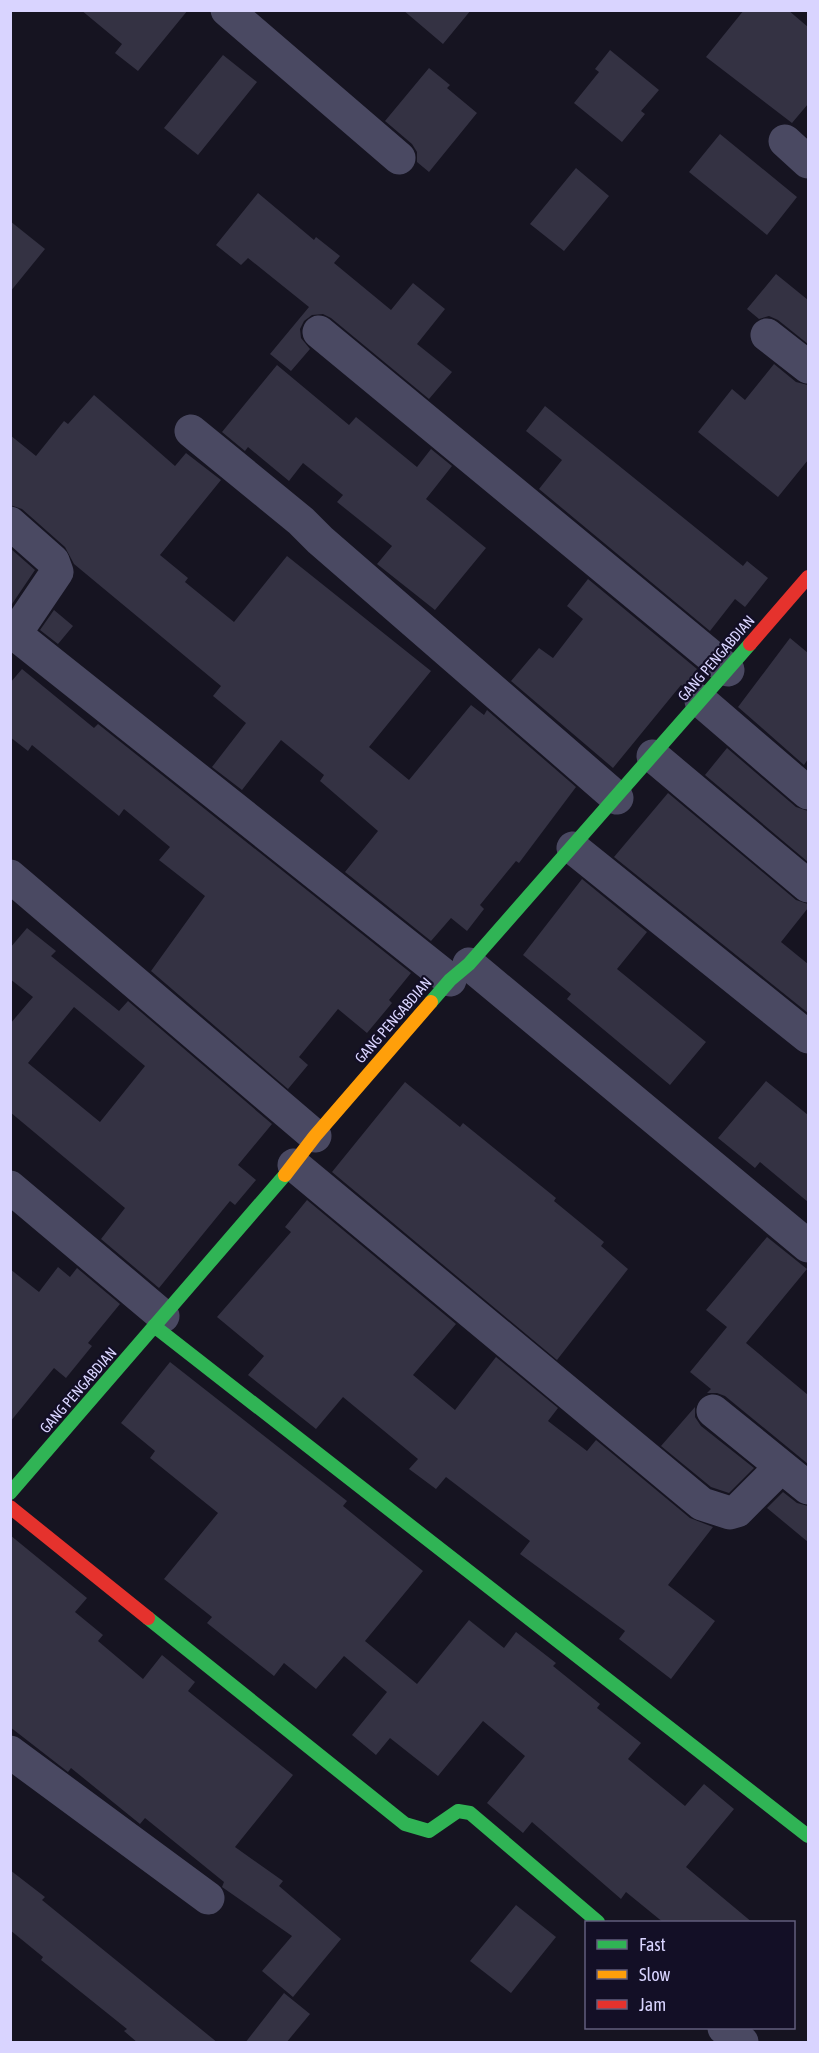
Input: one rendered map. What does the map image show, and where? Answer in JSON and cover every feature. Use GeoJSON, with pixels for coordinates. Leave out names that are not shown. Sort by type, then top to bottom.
{"type":"FeatureCollection","features":[{"type":"Feature","properties":{"kind":"street"},"geometry":{"type":"LineString","coordinates":[[227,10],[399,158]]}},
{"type":"Feature","properties":{"kind":"street"},"geometry":{"type":"LineString","coordinates":[[319,332],[728,670]]}},
{"type":"Feature","properties":{"kind":"street"},"geometry":{"type":"LineString","coordinates":[[767,335],[808,367]]}},
{"type":"Feature","properties":{"kind":"street"},"geometry":{"type":"LineString","coordinates":[[191,431],[301,521],[617,798]]}},
{"type":"Feature","properties":{"kind":"street"},"geometry":{"type":"LineString","coordinates":[[10,523],[53,561],[57,572],[13,637],[459,972],[808,1246]]}},
{"type":"Feature","properties":{"kind":"street","name":"GANG PENGABDIAN"},"geometry":{"type":"LineString","coordinates":[[15,1479],[159,1321],[294,1165],[315,1136],[459,972],[573,848],[808,576]]}},
{"type":"Feature","properties":{"kind":"street"},"geometry":{"type":"LineString","coordinates":[[701,701],[808,793]]}},
{"type":"Feature","properties":{"kind":"street"},"geometry":{"type":"LineString","coordinates":[[653,756],[808,886]]}},
{"type":"Feature","properties":{"kind":"street"},"geometry":{"type":"LineString","coordinates":[[573,848],[808,1037]]}},
{"type":"Feature","properties":{"kind":"street"},"geometry":{"type":"LineString","coordinates":[[10,876],[315,1136]]}},
{"type":"Feature","properties":{"kind":"street"},"geometry":{"type":"LineString","coordinates":[[294,1165],[702,1504],[730,1513],[737,1511],[778,1472],[798,1480]]}},
{"type":"Feature","properties":{"kind":"street"},"geometry":{"type":"LineString","coordinates":[[10,1187],[159,1321],[808,1836]]}},
{"type":"Feature","properties":{"kind":"street"},"geometry":{"type":"LineString","coordinates":[[714,1411],[798,1480]]}},
{"type":"Feature","properties":{"kind":"street"},"geometry":{"type":"LineString","coordinates":[[10,1507],[405,1824],[429,1831],[458,1811],[470,1813],[596,1921]]}},
{"type":"Feature","properties":{"kind":"street"},"geometry":{"type":"LineString","coordinates":[[10,1752],[208,1898]]}},
{"type":"Feature","properties":{"kind":"street"},"geometry":{"type":"LineString","coordinates":[[725,2029],[742,2043]]}},
{"type":"Feature","properties":{"kind":"building"},"geometry":{"type":"Polygon","coordinates":[[[81,10],[188,10],[138,71],[115,53],[122,44],[81,10]]]}},
{"type":"Feature","properties":{"kind":"building"},"geometry":{"type":"Polygon","coordinates":[[[403,10],[471,10],[443,44],[403,10]]]}},
{"type":"Feature","properties":{"kind":"building"},"geometry":{"type":"Polygon","coordinates":[[[744,10],[788,10],[808,27],[808,104],[792,123],[706,57],[744,10]]]}},
{"type":"Feature","properties":{"kind":"building"},"geometry":{"type":"Polygon","coordinates":[[[610,50],[659,90],[641,111],[645,114],[622,142],[574,103],[599,72],[595,69],[610,50]]]}},
{"type":"Feature","properties":{"kind":"building"},"geometry":{"type":"Polygon","coordinates":[[[223,55],[257,82],[198,155],[164,128],[223,55]]]}},
{"type":"Feature","properties":{"kind":"building"},"geometry":{"type":"Polygon","coordinates":[[[429,68],[450,85],[447,88],[477,113],[429,172],[417,162],[417,152],[412,144],[385,121],[429,68]]]}},
{"type":"Feature","properties":{"kind":"building"},"geometry":{"type":"Polygon","coordinates":[[[720,134],[797,197],[767,235],[689,172],[720,134]]]}},
{"type":"Feature","properties":{"kind":"building"},"geometry":{"type":"Polygon","coordinates":[[[576,168],[609,196],[564,251],[530,224],[576,168]]]}},
{"type":"Feature","properties":{"kind":"building"},"geometry":{"type":"Polygon","coordinates":[[[258,193],[314,240],[316,237],[340,256],[334,263],[391,310],[413,283],[445,309],[417,344],[452,372],[429,399],[331,318],[323,314],[312,315],[304,321],[300,329],[301,338],[310,349],[291,371],[270,354],[309,307],[248,258],[241,265],[216,245],[258,193]]]}},
{"type":"Feature","properties":{"kind":"building"},"geometry":{"type":"Polygon","coordinates":[[[10,221],[45,249],[10,292],[10,221]]]}},
{"type":"Feature","properties":{"kind":"building"},"geometry":{"type":"Polygon","coordinates":[[[776,274],[808,300],[808,344],[778,320],[769,316],[759,319],[747,309],[776,274]]]}},
{"type":"Feature","properties":{"kind":"building"},"geometry":{"type":"Polygon","coordinates":[[[774,364],[796,382],[808,385],[808,460],[778,497],[698,432],[732,389],[745,400],[774,364]]]}},
{"type":"Feature","properties":{"kind":"building"},"geometry":{"type":"Polygon","coordinates":[[[277,365],[349,425],[356,417],[417,467],[431,449],[452,466],[426,499],[486,548],[435,610],[377,564],[392,546],[337,502],[343,495],[303,463],[289,481],[248,447],[245,451],[222,432],[277,365]]]}},
{"type":"Feature","properties":{"kind":"building"},"geometry":{"type":"Polygon","coordinates":[[[94,395],[175,466],[186,453],[221,480],[160,555],[188,578],[185,582],[234,622],[287,556],[431,671],[369,747],[409,780],[471,705],[484,715],[487,710],[576,787],[519,863],[516,861],[480,905],[484,909],[467,931],[451,918],[431,941],[345,872],[378,831],[320,781],[324,775],[281,740],[242,790],[212,767],[246,723],[213,696],[221,686],[74,564],[65,547],[22,509],[10,505],[10,435],[36,456],[64,421],[68,424],[94,395]]]}},
{"type":"Feature","properties":{"kind":"building"},"geometry":{"type":"Polygon","coordinates":[[[545,406],[743,566],[747,561],[768,578],[745,607],[735,599],[710,631],[539,489],[562,460],[526,431],[545,406]]]}},
{"type":"Feature","properties":{"kind":"building"},"geometry":{"type":"Polygon","coordinates":[[[10,548],[35,570],[10,607],[10,548]]]}},
{"type":"Feature","properties":{"kind":"building"},"geometry":{"type":"Polygon","coordinates":[[[588,579],[697,669],[684,687],[681,685],[613,768],[511,681],[539,648],[553,658],[583,619],[567,606],[588,579]]]}},
{"type":"Feature","properties":{"kind":"building"},"geometry":{"type":"Polygon","coordinates":[[[54,610],[73,626],[58,644],[40,630],[54,610]]]}},
{"type":"Feature","properties":{"kind":"building"},"geometry":{"type":"Polygon","coordinates":[[[790,638],[808,653],[808,759],[804,765],[738,707],[790,638]]]}},
{"type":"Feature","properties":{"kind":"building"},"geometry":{"type":"Polygon","coordinates":[[[22,669],[94,728],[98,724],[411,973],[389,1000],[392,1003],[367,1033],[338,1009],[299,1057],[308,1065],[288,1089],[151,971],[205,896],[159,860],[170,847],[124,809],[119,816],[32,745],[28,751],[10,737],[10,683],[22,669]]]}},
{"type":"Feature","properties":{"kind":"building"},"geometry":{"type":"Polygon","coordinates":[[[727,748],[796,807],[808,811],[808,862],[705,775],[727,748]]]}},
{"type":"Feature","properties":{"kind":"building"},"geometry":{"type":"Polygon","coordinates":[[[668,793],[796,900],[808,904],[808,908],[781,942],[808,964],[808,1013],[614,857],[668,793]]]}},
{"type":"Feature","properties":{"kind":"building"},"geometry":{"type":"Polygon","coordinates":[[[582,879],[647,932],[617,969],[706,1042],[670,1085],[567,999],[571,994],[523,955],[582,879]]]}},
{"type":"Feature","properties":{"kind":"building"},"geometry":{"type":"Polygon","coordinates":[[[27,928],[56,951],[51,956],[119,1011],[128,1001],[272,1124],[238,1165],[256,1180],[235,1205],[230,1201],[159,1288],[101,1239],[125,1208],[10,1112],[10,1024],[33,997],[10,979],[10,948],[27,928]],[[74,1007],[28,1063],[100,1122],[145,1066],[74,1007]]]}},
{"type":"Feature","properties":{"kind":"building"},"geometry":{"type":"Polygon","coordinates":[[[766,1081],[808,1115],[808,1202],[760,1162],[755,1168],[718,1138],[766,1081]]]}},
{"type":"Feature","properties":{"kind":"building"},"geometry":{"type":"Polygon","coordinates":[[[405,1082],[460,1127],[463,1123],[556,1198],[554,1201],[604,1242],[601,1246],[628,1269],[557,1360],[332,1172],[405,1082]]]}},
{"type":"Feature","properties":{"kind":"building"},"geometry":{"type":"Polygon","coordinates":[[[307,1200],[456,1324],[413,1375],[455,1410],[496,1357],[558,1408],[548,1421],[587,1451],[596,1440],[690,1518],[713,1527],[668,1585],[715,1621],[671,1679],[619,1639],[625,1631],[520,1554],[530,1541],[446,1477],[436,1489],[409,1469],[418,1459],[343,1397],[316,1429],[248,1375],[264,1356],[217,1317],[291,1232],[285,1227],[307,1200]]]}},
{"type":"Feature","properties":{"kind":"building"},"geometry":{"type":"Polygon","coordinates":[[[767,1237],[807,1269],[746,1343],[808,1395],[808,1464],[725,1396],[707,1393],[711,1389],[690,1372],[727,1327],[706,1310],[767,1237]]]}},
{"type":"Feature","properties":{"kind":"building"},"geometry":{"type":"Polygon","coordinates":[[[58,1267],[70,1277],[77,1268],[120,1304],[88,1343],[92,1346],[66,1378],[54,1368],[10,1422],[10,1269],[39,1292],[58,1267]]]}},
{"type":"Feature","properties":{"kind":"building"},"geometry":{"type":"Polygon","coordinates":[[[170,1362],[347,1501],[343,1506],[423,1571],[365,1641],[417,1684],[469,1620],[504,1648],[516,1632],[556,1663],[553,1666],[600,1704],[597,1708],[641,1743],[628,1759],[685,1806],[704,1784],[734,1809],[686,1867],[751,1921],[662,1921],[626,1892],[621,1899],[532,1822],[523,1833],[487,1803],[525,1756],[483,1721],[438,1776],[390,1738],[376,1755],[352,1735],[387,1692],[344,1656],[316,1689],[284,1663],[274,1676],[207,1623],[212,1617],[164,1579],[218,1513],[150,1458],[155,1451],[121,1423],[170,1362]]]}},
{"type":"Feature","properties":{"kind":"building"},"geometry":{"type":"Polygon","coordinates":[[[695,1407],[695,1417],[701,1426],[754,1468],[729,1493],[711,1487],[661,1446],[695,1407]]]}},
{"type":"Feature","properties":{"kind":"building"},"geometry":{"type":"Polygon","coordinates":[[[783,1492],[797,1503],[808,1506],[808,1542],[767,1508],[783,1492]]]}},
{"type":"Feature","properties":{"kind":"building"},"geometry":{"type":"Polygon","coordinates":[[[10,1535],[87,1598],[75,1612],[103,1635],[98,1641],[143,1679],[162,1655],[195,1682],[188,1691],[293,1775],[235,1847],[283,1881],[279,1886],[341,1939],[293,1997],[262,1971],[292,1936],[222,1887],[224,1882],[145,1818],[140,1824],[71,1768],[68,1772],[10,1727],[10,1535]]]}},
{"type":"Feature","properties":{"kind":"building"},"geometry":{"type":"Polygon","coordinates":[[[10,1870],[45,1897],[42,1900],[218,2043],[138,2043],[124,2031],[127,2029],[41,1960],[43,1957],[10,1930],[10,1870]]]}},
{"type":"Feature","properties":{"kind":"building"},"geometry":{"type":"Polygon","coordinates":[[[516,1905],[556,1937],[511,1993],[470,1961],[516,1905]]]}},
{"type":"Feature","properties":{"kind":"building"},"geometry":{"type":"Polygon","coordinates":[[[284,1993],[310,2014],[286,2043],[245,2043],[284,1993]]]}},
{"type":"Feature","properties":{"kind":"traffic: fast"},"geometry":{"type":"LineString","coordinates":[[431,1002],[450,980],[469,964],[750,644]]}},
{"type":"Feature","properties":{"kind":"traffic: fast"},"geometry":{"type":"LineString","coordinates":[[10,1493],[285,1175]]}},
{"type":"Feature","properties":{"kind":"traffic: fast"},"geometry":{"type":"LineString","coordinates":[[154,1326],[808,1836]]}},
{"type":"Feature","properties":{"kind":"traffic: fast"},"geometry":{"type":"LineString","coordinates":[[148,1618],[405,1824],[429,1831],[458,1811],[470,1813],[597,1921]]}},
{"type":"Feature","properties":{"kind":"traffic: slow"},"geometry":{"type":"LineString","coordinates":[[285,1175],[315,1136],[431,1002]]}},
{"type":"Feature","properties":{"kind":"traffic: jam"},"geometry":{"type":"LineString","coordinates":[[750,644],[808,577]]}},
{"type":"Feature","properties":{"kind":"traffic: jam"},"geometry":{"type":"LineString","coordinates":[[10,1507],[148,1618]]}}]}
